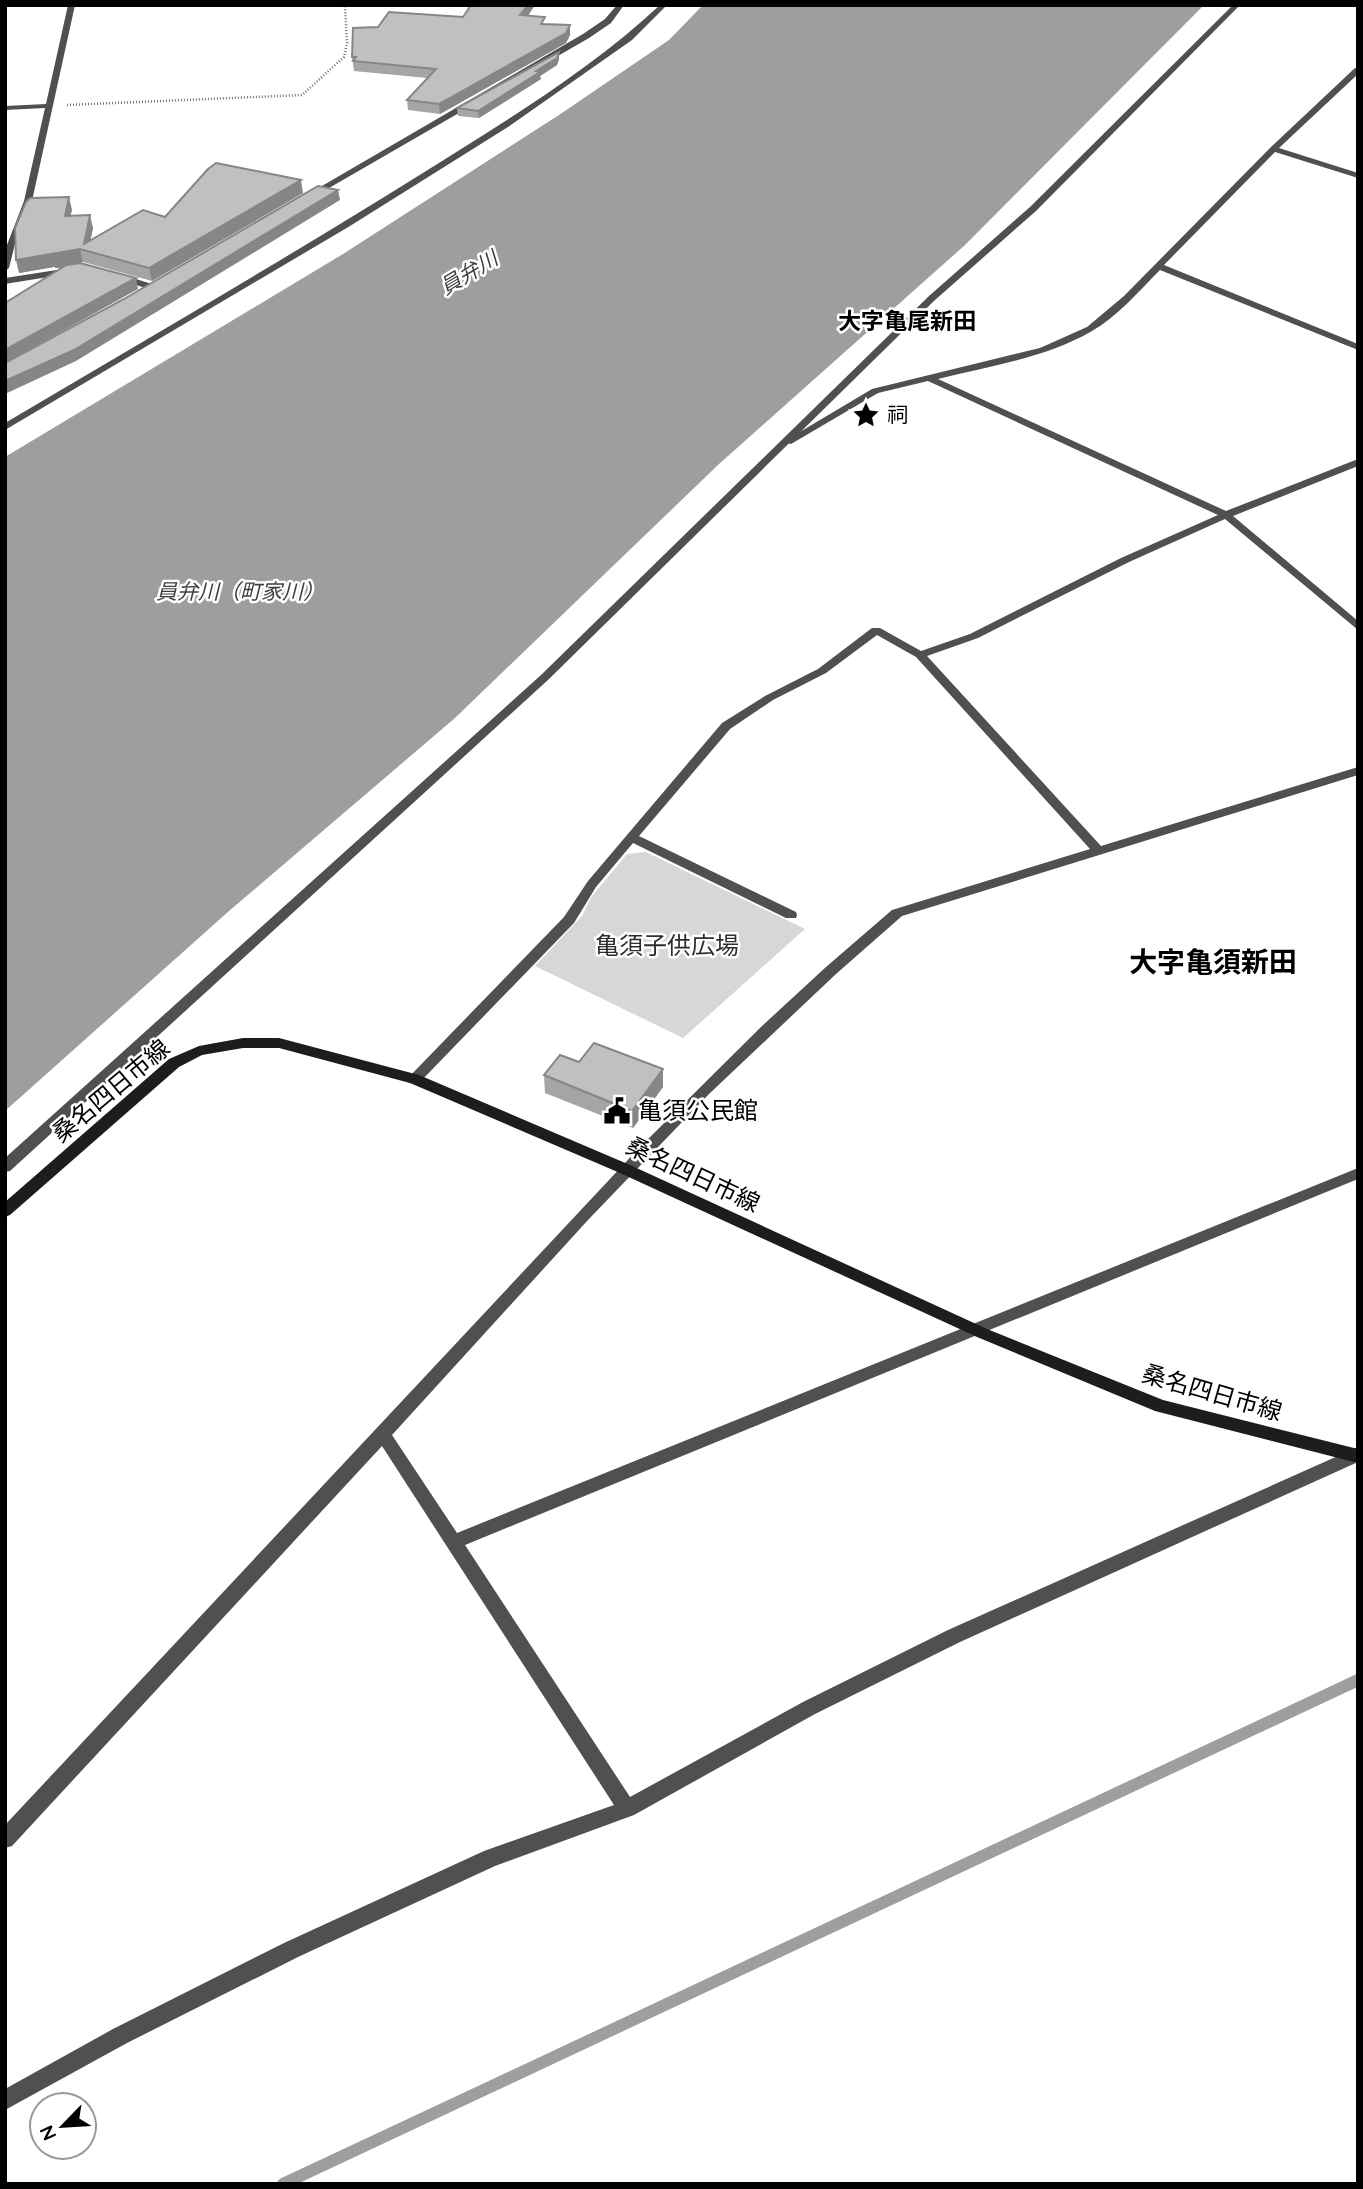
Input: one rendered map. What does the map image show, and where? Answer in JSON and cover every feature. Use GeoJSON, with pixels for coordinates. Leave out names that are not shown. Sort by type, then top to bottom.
{"type":"FeatureCollection","features":[{"type":"Feature","properties":{"kind":"main road","name":"桑名四日市線"},"geometry":{"type":"LineString","coordinates":[[5,1211],[174,1063],[199,1051],[243,1043],[279,1043],[414,1079],[625,1169],[975,1330],[1161,1406],[1356,1455]]}},
{"type":"Feature","properties":{"kind":"street"},"geometry":{"type":"LineString","coordinates":[[5,268],[12,240],[28,201],[72,5]]}},
{"type":"Feature","properties":{"kind":"street"},"geometry":{"type":"LineString","coordinates":[[294,204],[575,43],[608,21],[621,5]]}},
{"type":"Feature","properties":{"kind":"street"},"geometry":{"type":"LineString","coordinates":[[5,427],[347,224],[505,125],[629,38],[664,5]]}},
{"type":"Feature","properties":{"kind":"street"},"geometry":{"type":"LineString","coordinates":[[5,1167],[545,677],[932,299],[1033,209],[1237,5]]}},
{"type":"Feature","properties":{"kind":"street"},"geometry":{"type":"LineString","coordinates":[[788,442],[875,391],[1017,357],[1090,329],[1127,298],[1358,70]]}},
{"type":"Feature","properties":{"kind":"street"},"geometry":{"type":"LineString","coordinates":[[5,108],[49,106]]}},
{"type":"Feature","properties":{"kind":"street"},"geometry":{"type":"LineString","coordinates":[[1275,149],[1358,176]]}},
{"type":"Feature","properties":{"kind":"street"},"geometry":{"type":"LineString","coordinates":[[1158,266],[1358,346]]}},
{"type":"Feature","properties":{"kind":"street"},"geometry":{"type":"LineString","coordinates":[[5,281],[82,268]]}},
{"type":"Feature","properties":{"kind":"street"},"geometry":{"type":"LineString","coordinates":[[111,275],[157,285],[142,293]]}},
{"type":"Feature","properties":{"kind":"street"},"geometry":{"type":"LineString","coordinates":[[929,378],[1226,514],[1358,627]]}},
{"type":"Feature","properties":{"kind":"street"},"geometry":{"type":"LineString","coordinates":[[920,655],[974,636],[1113,566],[1226,514],[1358,462]]}},
{"type":"Feature","properties":{"kind":"street"},"geometry":{"type":"LineString","coordinates":[[414,1079],[569,920],[592,884],[726,726],[769,698],[822,671],[876,630],[920,655],[1098,850]]}},
{"type":"Feature","properties":{"kind":"street"},"geometry":{"type":"LineString","coordinates":[[5,1839],[383,1434],[625,1169],[842,960],[897,914],[1358,771]]}},
{"type":"Feature","properties":{"kind":"street"},"geometry":{"type":"LineString","coordinates":[[632,838],[792,915]]}},
{"type":"Feature","properties":{"kind":"street"},"geometry":{"type":"LineString","coordinates":[[453,1542],[1358,1173]]}},
{"type":"Feature","properties":{"kind":"street"},"geometry":{"type":"LineString","coordinates":[[383,1434],[628,1809]]}},
{"type":"Feature","properties":{"kind":"street"},"geometry":{"type":"LineString","coordinates":[[5,2100],[120,2036],[291,1950],[491,1858],[628,1809],[808,1708],[954,1636],[1356,1455]]}},
{"type":"Feature","properties":{"kind":"path"},"geometry":{"type":"LineString","coordinates":[[49,106],[302,94],[344,57],[347,43],[345,5]]}},
{"type":"Feature","properties":{"kind":"green space","name":"亀須子供広場"},"geometry":{"type":"Polygon","coordinates":[[[646,852],[805,929],[683,1038],[535,966],[582,916],[592,896],[627,854],[646,852]]]}},
{"type":"Feature","properties":{"kind":"water","name":"員弁川（町家川）"},"geometry":{"type":"Polygon","coordinates":[[[703,5],[1204,5],[965,245],[719,464],[455,718],[229,911],[5,1111],[5,457],[343,254],[562,113],[669,40],[703,5]]]}},
{"type":"Feature","properties":{"kind":"building"},"geometry":{"type":"Polygon","coordinates":[[[471,5],[528,5],[520,15],[545,17],[541,24],[570,25],[566,33],[439,104],[407,100],[436,69],[353,61],[356,57],[352,57],[353,28],[378,27],[389,12],[463,17],[471,5]]]}},
{"type":"Feature","properties":{"kind":"building"},"geometry":{"type":"Polygon","coordinates":[[[559,52],[557,58],[536,71],[540,72],[478,111],[457,108],[559,52]]]}},
{"type":"Feature","properties":{"kind":"building"},"geometry":{"type":"Polygon","coordinates":[[[216,163],[301,180],[149,268],[80,249],[16,260],[15,228],[30,198],[69,197],[65,216],[90,215],[84,244],[143,210],[165,217],[216,163]]]}},
{"type":"Feature","properties":{"kind":"building"},"geometry":{"type":"Polygon","coordinates":[[[318,186],[338,190],[74,350],[5,381],[5,363],[124,299],[318,186]]]}},
{"type":"Feature","properties":{"kind":"building"},"geometry":{"type":"Polygon","coordinates":[[[80,263],[136,278],[5,350],[5,303],[63,267],[55,267],[80,263]]]}},
{"type":"Feature","properties":{"kind":"building"},"geometry":{"type":"Polygon","coordinates":[[[594,1043],[663,1069],[632,1111],[544,1075],[560,1055],[579,1062],[594,1043]]]}},
{"type":"Feature","properties":{"kind":"waterway"},"geometry":{"type":"LineString","coordinates":[[283,2184],[1358,1680]]}},
{"type":"Feature","properties":{"kind":"place","name":"祠"},"geometry":{"type":"Point","coordinates":[866,415]}},
{"type":"Feature","properties":{"kind":"place","name":"亀須公民館"},"geometry":{"type":"Point","coordinates":[617,1111]}},
{"type":"Feature","properties":{"kind":"district","name":"大字亀尾新田"},"geometry":{"type":"Point","coordinates":[907,321]}},
{"type":"Feature","properties":{"kind":"district","name":"大字亀須新田"},"geometry":{"type":"Point","coordinates":[1213,962]}},
{"type":"Feature","properties":{"kind":"water label","name":"員弁川"},"geometry":{"type":"Point","coordinates":[469,273]}}]}
